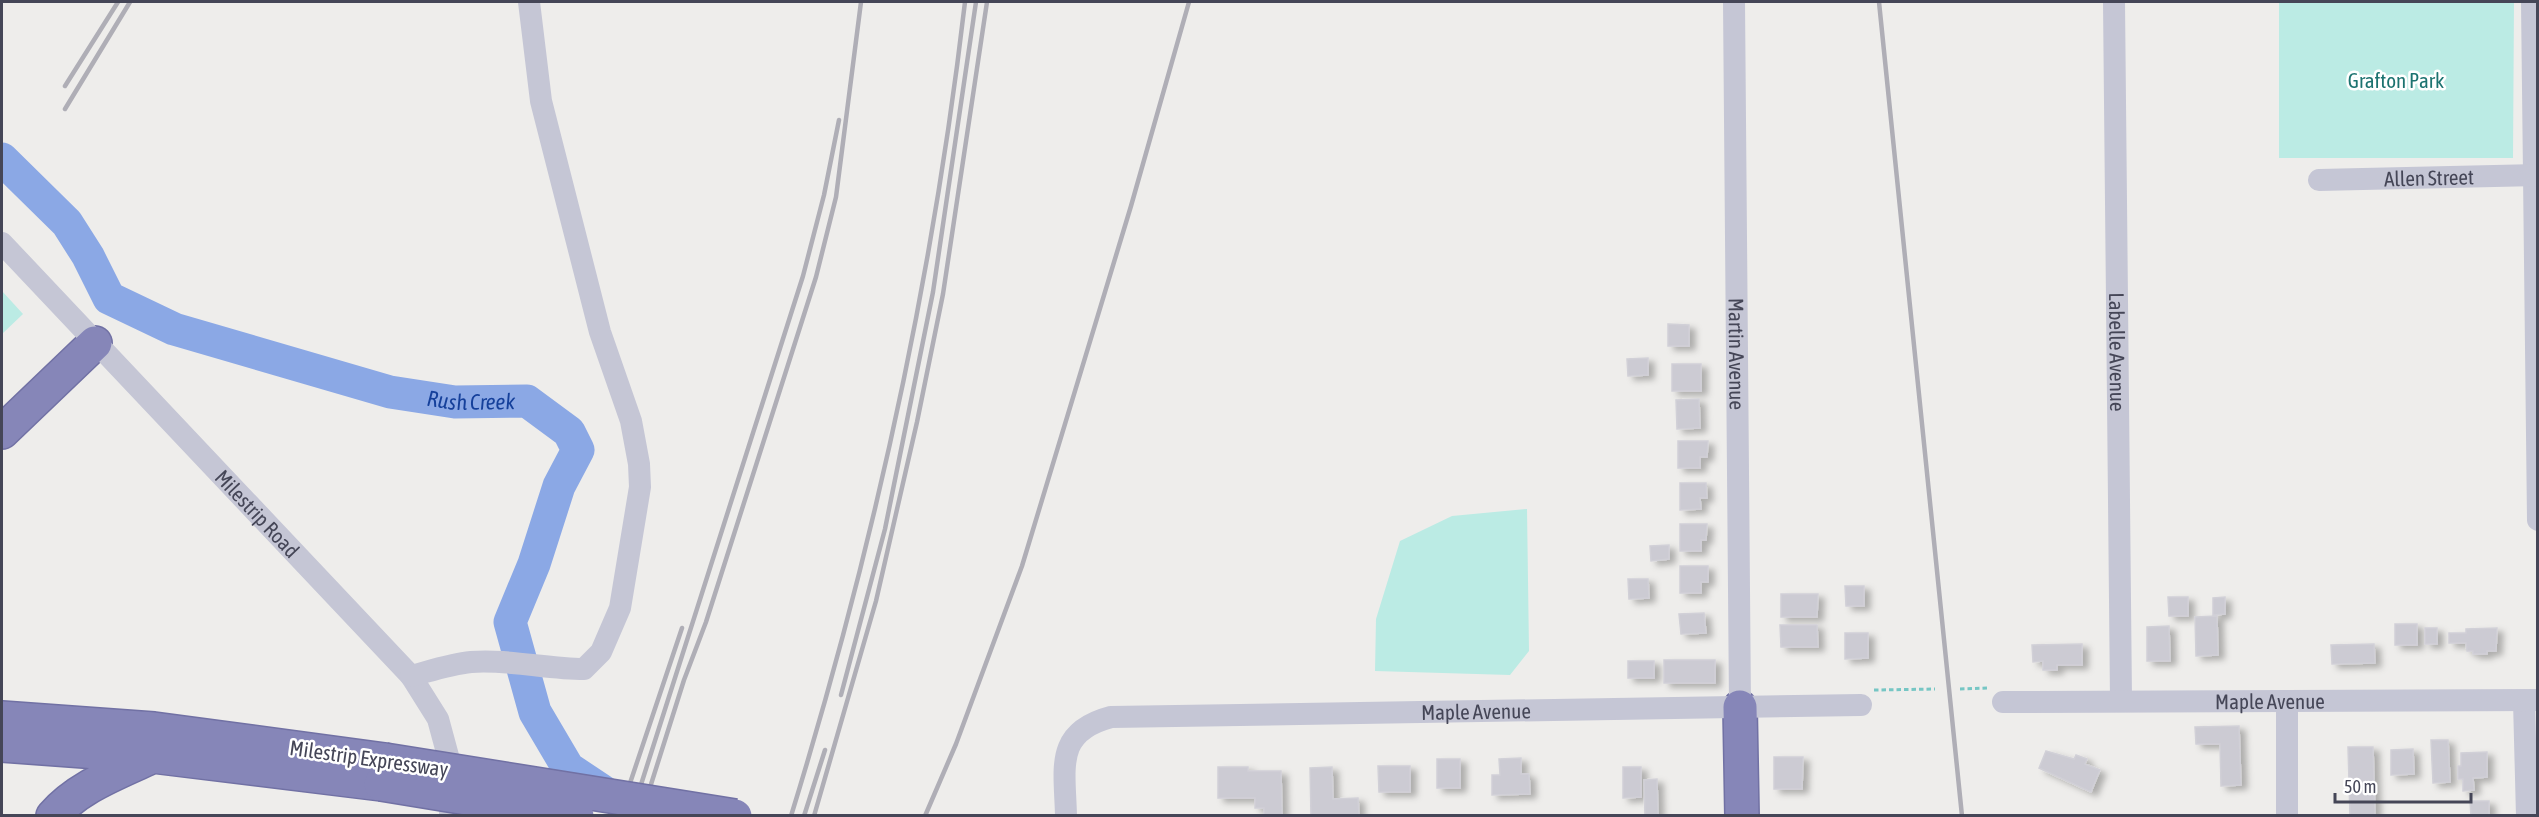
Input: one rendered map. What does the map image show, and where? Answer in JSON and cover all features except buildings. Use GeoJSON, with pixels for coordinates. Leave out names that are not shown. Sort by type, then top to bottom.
{"type":"FeatureCollection","features":[{"type":"Feature","properties":{"kind":"highway"},"geometry":{"type":"LineString","coordinates":[[2,410],[89,336]]}},
{"type":"Feature","properties":{"kind":"highway"},"geometry":{"type":"LineString","coordinates":[[2,432],[89,336]]}},
{"type":"Feature","properties":{"kind":"highway"},"geometry":{"type":"LineString","coordinates":[[1740,707],[1742,816]]}},
{"type":"Feature","properties":{"kind":"highway","name":"Milestrip Expressway"},"geometry":{"type":"LineString","coordinates":[[4,724],[152,756],[383,772],[735,816]]}},
{"type":"Feature","properties":{"kind":"highway","name":"Milestrip Expressway"},"geometry":{"type":"LineString","coordinates":[[4,724],[154,729],[383,772],[577,816]]}},
{"type":"Feature","properties":{"kind":"highway"},"geometry":{"type":"LineString","coordinates":[[53,816],[60,807],[86,789],[152,756]]}},
{"type":"Feature","properties":{"kind":"street"},"geometry":{"type":"LineString","coordinates":[[411,676],[470,662],[584,669],[602,652],[620,608],[640,488],[639,464],[631,420],[600,332],[542,101],[529,2]]}},
{"type":"Feature","properties":{"kind":"street","name":"Martin Avenue"},"geometry":{"type":"LineString","coordinates":[[1734,2],[1740,707]]}},
{"type":"Feature","properties":{"kind":"street","name":"Labelle Avenue"},"geometry":{"type":"LineString","coordinates":[[2114,2],[2121,700]]}},
{"type":"Feature","properties":{"kind":"street"},"geometry":{"type":"LineString","coordinates":[[2532,2],[2536,175],[2538,520]]}},
{"type":"Feature","properties":{"kind":"street","name":"Allen Street"},"geometry":{"type":"LineString","coordinates":[[2319,180],[2536,175]]}},
{"type":"Feature","properties":{"kind":"street","name":"Milestrip Road"},"geometry":{"type":"LineString","coordinates":[[2,243],[411,676],[438,719],[451,767],[450,816]]}},
{"type":"Feature","properties":{"kind":"street","name":"Maple Avenue"},"geometry":{"type":"LineString","coordinates":[[1996,695],[2121,700],[2287,702],[2531,701]]}},
{"type":"Feature","properties":{"kind":"street"},"geometry":{"type":"LineString","coordinates":[[2527,816],[2531,701]]}},
{"type":"Feature","properties":{"kind":"street"},"geometry":{"type":"LineString","coordinates":[[2287,702],[2287,816]]}},
{"type":"Feature","properties":{"kind":"street","name":"Maple Avenue"},"geometry":{"type":"LineString","coordinates":[[1066,816],[1065,753],[1078,732],[1091,722],[1111,717],[1861,705]]}},
{"type":"Feature","properties":{"kind":"path"},"geometry":{"type":"LineString","coordinates":[[1959,689],[1996,695]]}},
{"type":"Feature","properties":{"kind":"green space","name":"Grafton Park"},"geometry":{"type":"Polygon","coordinates":[[[2279,2],[2514,2],[2513,158],[2279,158],[2279,2]]]}},
{"type":"Feature","properties":{"kind":"green space"},"geometry":{"type":"Polygon","coordinates":[[[2,291],[23,314],[2,334],[2,291]]]}},
{"type":"Feature","properties":{"kind":"green space"},"geometry":{"type":"Polygon","coordinates":[[[1527,509],[1529,651],[1510,675],[1375,671],[1376,619],[1400,541],[1452,516],[1527,509]]]}},
{"type":"Feature","properties":{"kind":"waterway","name":"Rush Creek"},"geometry":{"type":"LineString","coordinates":[[2,159],[67,223],[88,256],[109,298],[174,329],[390,392],[455,402],[527,401],[569,432],[578,450],[559,486],[534,564],[510,622],[535,712],[568,768],[604,792]]}},
{"type":"Feature","properties":{"kind":"railway"},"geometry":{"type":"LineString","coordinates":[[65,86],[118,2]]}},
{"type":"Feature","properties":{"kind":"railway"},"geometry":{"type":"LineString","coordinates":[[65,109],[130,2]]}},
{"type":"Feature","properties":{"kind":"railway"},"geometry":{"type":"LineString","coordinates":[[641,816],[684,680],[706,622],[816,277],[836,197],[861,2]]}},
{"type":"Feature","properties":{"kind":"railway"},"geometry":{"type":"LineString","coordinates":[[791,816],[848,615],[897,412],[936,208],[965,2]]}},
{"type":"Feature","properties":{"kind":"railway"},"geometry":{"type":"LineString","coordinates":[[841,695],[885,529],[933,292],[976,2]]}},
{"type":"Feature","properties":{"kind":"railway"},"geometry":{"type":"LineString","coordinates":[[814,816],[876,601],[917,422],[943,294],[987,2]]}},
{"type":"Feature","properties":{"kind":"railway"},"geometry":{"type":"LineString","coordinates":[[925,816],[956,744],[1022,566],[1131,206],[1189,2]]}},
{"type":"Feature","properties":{"kind":"railway"},"geometry":{"type":"LineString","coordinates":[[1879,2],[1962,816]]}},
{"type":"Feature","properties":{"kind":"railway"},"geometry":{"type":"LineString","coordinates":[[631,816],[803,276],[824,195],[839,120]]}},
{"type":"Feature","properties":{"kind":"railway"},"geometry":{"type":"LineString","coordinates":[[619,816],[682,628]]}},
{"type":"Feature","properties":{"kind":"railway"},"geometry":{"type":"LineString","coordinates":[[804,816],[825,750]]}}]}
